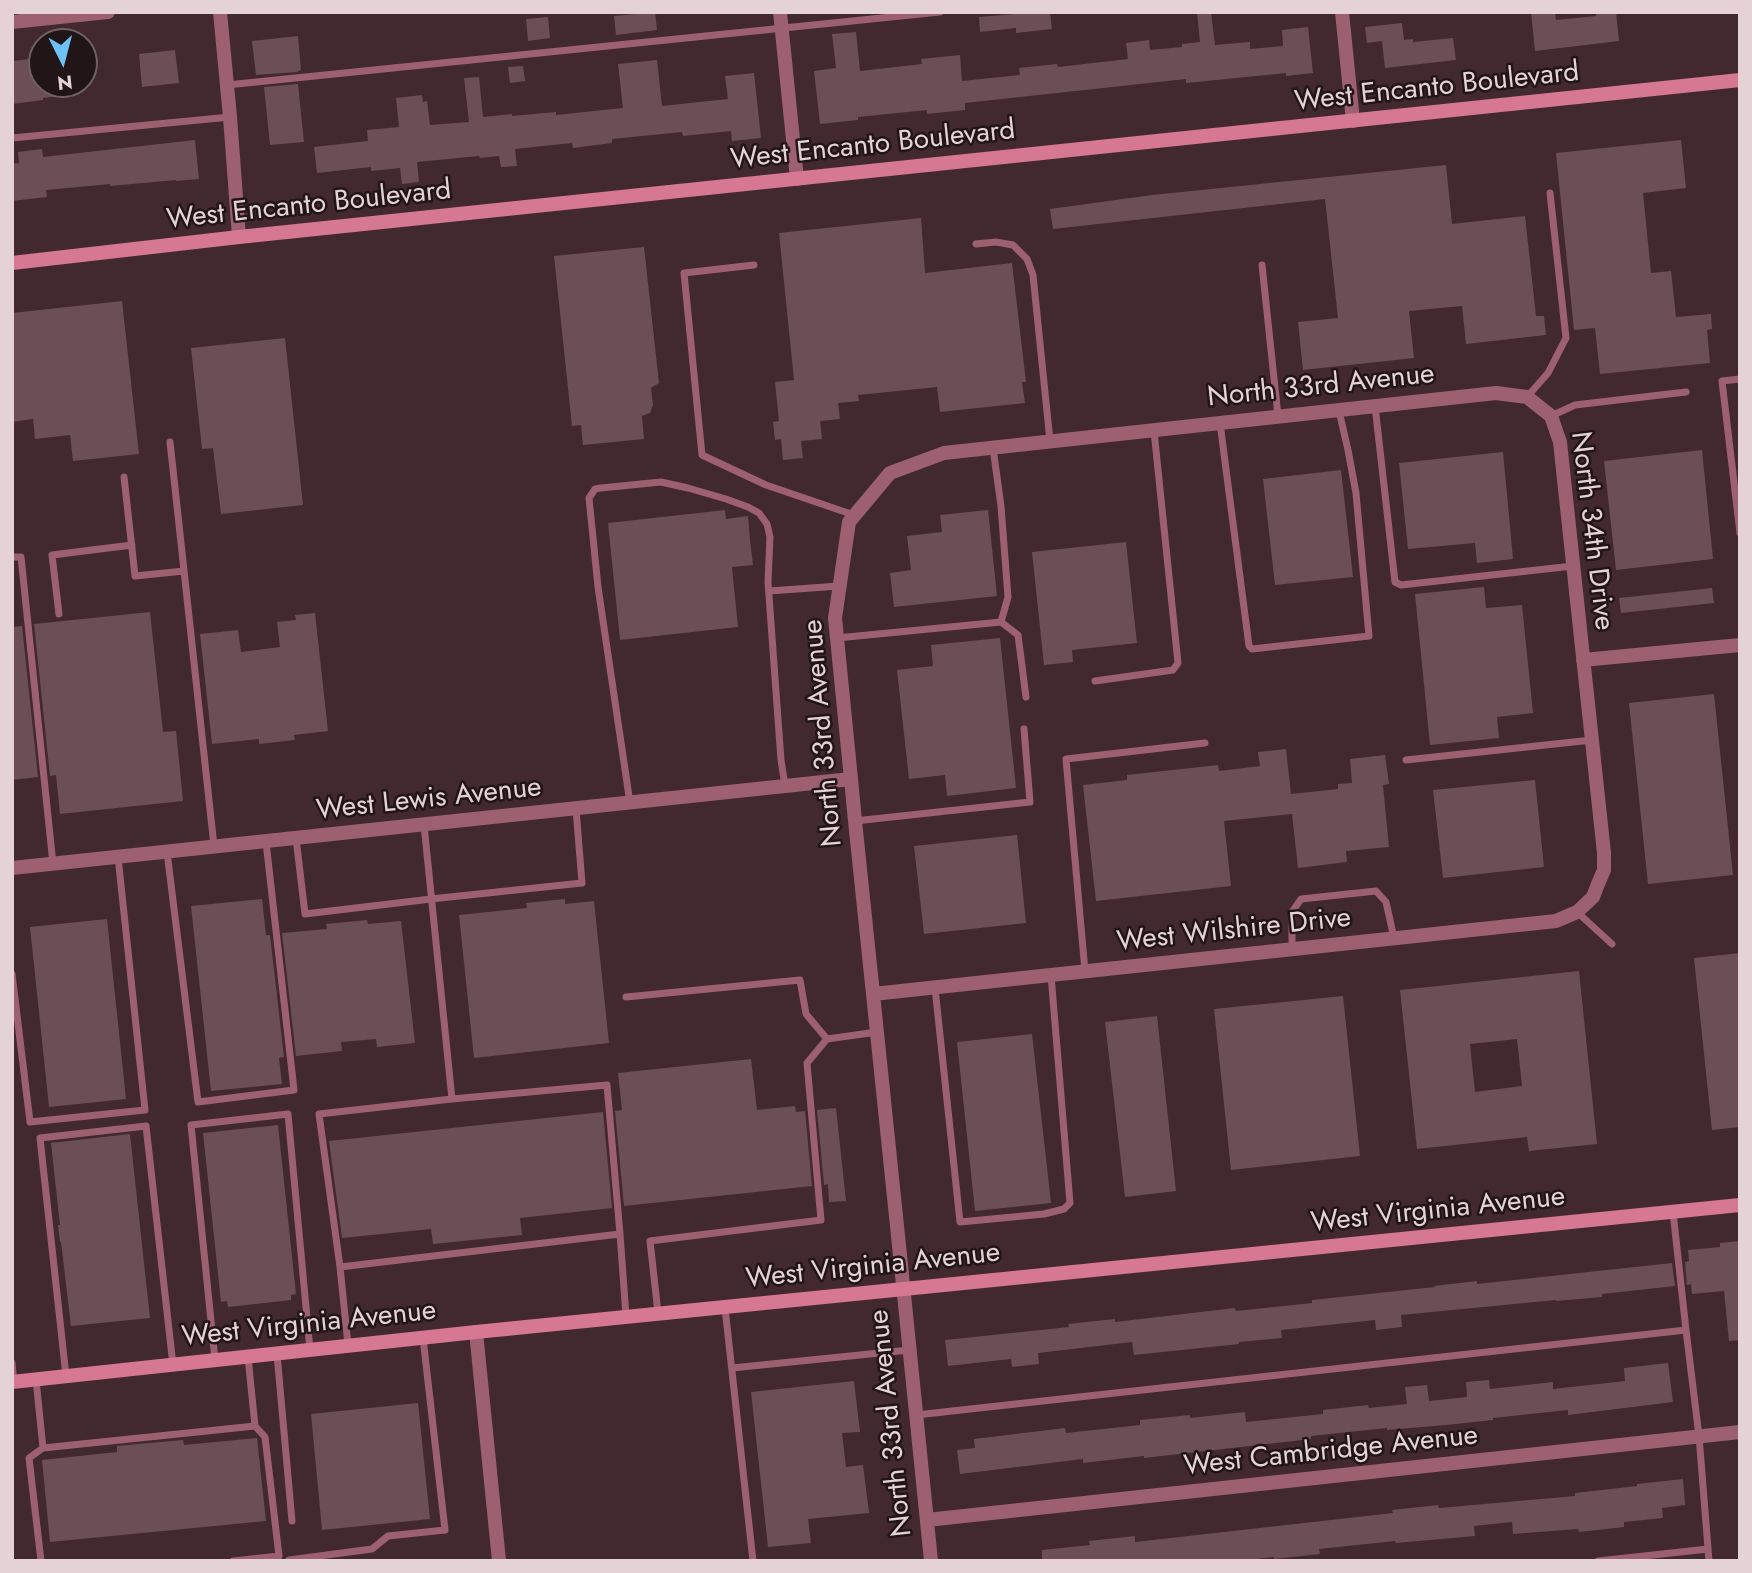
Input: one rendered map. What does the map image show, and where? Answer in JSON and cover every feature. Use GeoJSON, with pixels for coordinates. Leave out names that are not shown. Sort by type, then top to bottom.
{"type":"FeatureCollection","features":[{"type":"Feature","properties":{"kind":"street"},"geometry":{"type":"LineString","coordinates":[[12,22],[108,12]]}},
{"type":"Feature","properties":{"kind":"street"},"geometry":{"type":"LineString","coordinates":[[220,12],[239,237]]}},
{"type":"Feature","properties":{"kind":"street"},"geometry":{"type":"LineString","coordinates":[[780,12],[796,179]]}},
{"type":"Feature","properties":{"kind":"street"},"geometry":{"type":"LineString","coordinates":[[1342,12],[1353,121]]}},
{"type":"Feature","properties":{"kind":"street","name":"West Encanto Boulevard"},"geometry":{"type":"LineString","coordinates":[[12,263],[1740,80]]}},
{"type":"Feature","properties":{"kind":"street","name":"North 33rd Avenue"},"geometry":{"type":"LineString","coordinates":[[931,1561],[835,618],[849,522],[890,473],[944,453],[1496,393],[1527,397]]}},
{"type":"Feature","properties":{"kind":"street","name":"North 34th Drive"},"geometry":{"type":"LineString","coordinates":[[1527,397],[1551,416],[1560,442],[1604,853],[1604,870],[1593,897]]}},
{"type":"Feature","properties":{"kind":"street"},"geometry":{"type":"LineString","coordinates":[[1583,660],[1740,645]]}},
{"type":"Feature","properties":{"kind":"street","name":"West Lewis Avenue"},"geometry":{"type":"LineString","coordinates":[[12,869],[851,779]]}},
{"type":"Feature","properties":{"kind":"street","name":"West Wilshire Drive"},"geometry":{"type":"LineString","coordinates":[[873,995],[1556,921],[1577,912],[1593,897]]}},
{"type":"Feature","properties":{"kind":"street","name":"West Virginia Avenue"},"geometry":{"type":"LineString","coordinates":[[13,1382],[476,1332],[1740,1205]]}},
{"type":"Feature","properties":{"kind":"street"},"geometry":{"type":"LineString","coordinates":[[476,1332],[499,1561]]}},
{"type":"Feature","properties":{"kind":"street","name":"West Cambridge Avenue"},"geometry":{"type":"LineString","coordinates":[[927,1520],[1740,1432]]}},
{"type":"Feature","properties":{"kind":"lane"},"geometry":{"type":"LineString","coordinates":[[227,86],[940,12]]}},
{"type":"Feature","properties":{"kind":"lane"},"geometry":{"type":"LineString","coordinates":[[12,138],[230,117]]}},
{"type":"Feature","properties":{"kind":"lane"},"geometry":{"type":"LineString","coordinates":[[1527,397],[1548,373],[1566,338],[1550,193]]}},
{"type":"Feature","properties":{"kind":"lane"},"geometry":{"type":"LineString","coordinates":[[976,244],[996,242],[1013,245],[1027,259],[1033,275],[1050,441]]}},
{"type":"Feature","properties":{"kind":"lane"},"geometry":{"type":"LineString","coordinates":[[754,265],[684,272],[702,455],[766,485],[855,515]]}},
{"type":"Feature","properties":{"kind":"lane"},"geometry":{"type":"LineString","coordinates":[[1262,265],[1278,416]]}},
{"type":"Feature","properties":{"kind":"lane"},"geometry":{"type":"LineString","coordinates":[[1740,379],[1722,381],[1740,533]]}},
{"type":"Feature","properties":{"kind":"lane"},"geometry":{"type":"LineString","coordinates":[[1551,416],[1575,405],[1686,392]]}},
{"type":"Feature","properties":{"kind":"lane"},"geometry":{"type":"LineString","coordinates":[[1375,406],[1395,582],[1401,585],[1573,566]]}},
{"type":"Feature","properties":{"kind":"lane"},"geometry":{"type":"LineString","coordinates":[[1220,423],[1250,648],[1367,637],[1369,634],[1356,493],[1339,410]]}},
{"type":"Feature","properties":{"kind":"lane"},"geometry":{"type":"LineString","coordinates":[[1095,681],[1173,670],[1178,663],[1154,430]]}},
{"type":"Feature","properties":{"kind":"lane"},"geometry":{"type":"LineString","coordinates":[[170,442],[214,847]]}},
{"type":"Feature","properties":{"kind":"lane"},"geometry":{"type":"LineString","coordinates":[[993,448],[1001,506],[1007,597],[1001,622]]}},
{"type":"Feature","properties":{"kind":"lane"},"geometry":{"type":"LineString","coordinates":[[124,477],[135,576],[184,571]]}},
{"type":"Feature","properties":{"kind":"lane"},"geometry":{"type":"LineString","coordinates":[[630,803],[598,587],[589,498],[595,489],[601,488],[661,482],[726,499],[759,513],[767,524],[770,537],[769,591],[785,786]]}},
{"type":"Feature","properties":{"kind":"lane"},"geometry":{"type":"LineString","coordinates":[[59,614],[52,555],[132,545]]}},
{"type":"Feature","properties":{"kind":"lane"},"geometry":{"type":"LineString","coordinates":[[12,557],[21,556],[53,864]]}},
{"type":"Feature","properties":{"kind":"lane"},"geometry":{"type":"LineString","coordinates":[[769,591],[839,586]]}},
{"type":"Feature","properties":{"kind":"lane"},"geometry":{"type":"LineString","coordinates":[[837,638],[1001,622],[1018,635],[1026,696]]}},
{"type":"Feature","properties":{"kind":"lane"},"geometry":{"type":"LineString","coordinates":[[855,821],[1030,802],[1024,729]]}},
{"type":"Feature","properties":{"kind":"lane"},"geometry":{"type":"LineString","coordinates":[[1406,760],[1591,740]]}},
{"type":"Feature","properties":{"kind":"lane"},"geometry":{"type":"LineString","coordinates":[[1085,971],[1066,759],[1205,743]]}},
{"type":"Feature","properties":{"kind":"lane"},"geometry":{"type":"LineString","coordinates":[[296,838],[305,914],[582,883],[576,809]]}},
{"type":"Feature","properties":{"kind":"lane"},"geometry":{"type":"LineString","coordinates":[[424,825],[452,1100]]}},
{"type":"Feature","properties":{"kind":"lane"},"geometry":{"type":"LineString","coordinates":[[167,852],[198,1102],[294,1090],[266,842]]}},
{"type":"Feature","properties":{"kind":"lane"},"geometry":{"type":"LineString","coordinates":[[12,974],[30,1122],[145,1110],[118,857]]}},
{"type":"Feature","properties":{"kind":"lane"},"geometry":{"type":"LineString","coordinates":[[1292,949],[1292,912],[1301,899],[1376,891],[1386,902],[1394,938]]}},
{"type":"Feature","properties":{"kind":"lane"},"geometry":{"type":"LineString","coordinates":[[1577,912],[1612,944]]}},
{"type":"Feature","properties":{"kind":"lane"},"geometry":{"type":"LineString","coordinates":[[935,988],[960,1222],[1044,1214],[1064,1209],[1070,1203],[1051,975]]}},
{"type":"Feature","properties":{"kind":"lane"},"geometry":{"type":"LineString","coordinates":[[626,997],[800,979],[806,1014],[827,1039]]}},
{"type":"Feature","properties":{"kind":"lane"},"geometry":{"type":"LineString","coordinates":[[658,1314],[650,1241],[821,1220],[807,1063],[827,1039],[877,1032]]}},
{"type":"Feature","properties":{"kind":"lane"},"geometry":{"type":"LineString","coordinates":[[348,1346],[319,1114],[452,1100],[607,1085],[626,1317]]}},
{"type":"Feature","properties":{"kind":"lane"},"geometry":{"type":"LineString","coordinates":[[215,1360],[191,1125],[288,1114],[310,1350]]}},
{"type":"Feature","properties":{"kind":"lane"},"geometry":{"type":"LineString","coordinates":[[66,1376],[40,1138],[146,1126],[173,1365]]}},
{"type":"Feature","properties":{"kind":"lane"},"geometry":{"type":"LineString","coordinates":[[1673,1212],[1699,1436],[1709,1561]]}},
{"type":"Feature","properties":{"kind":"lane"},"geometry":{"type":"LineString","coordinates":[[340,1267],[621,1234]]}},
{"type":"Feature","properties":{"kind":"lane"},"geometry":{"type":"LineString","coordinates":[[725,1307],[753,1561]]}},
{"type":"Feature","properties":{"kind":"lane"},"geometry":{"type":"LineString","coordinates":[[916,1415],[1686,1330]]}},
{"type":"Feature","properties":{"kind":"lane"},"geometry":{"type":"LineString","coordinates":[[289,1560],[372,1549],[388,1536],[445,1530],[423,1338]]}},
{"type":"Feature","properties":{"kind":"lane"},"geometry":{"type":"LineString","coordinates":[[732,1368],[910,1350]]}},
{"type":"Feature","properties":{"kind":"lane"},"geometry":{"type":"LineString","coordinates":[[277,1354],[292,1521]]}},
{"type":"Feature","properties":{"kind":"lane"},"geometry":{"type":"LineString","coordinates":[[233,1561],[279,1556],[265,1437],[255,1426],[248,1357]]}},
{"type":"Feature","properties":{"kind":"lane"},"geometry":{"type":"LineString","coordinates":[[12,1363],[13,1382]]}},
{"type":"Feature","properties":{"kind":"lane"},"geometry":{"type":"LineString","coordinates":[[36,1379],[43,1448]]}},
{"type":"Feature","properties":{"kind":"lane"},"geometry":{"type":"LineString","coordinates":[[41,1561],[29,1458],[43,1448],[255,1426]]}},
{"type":"Feature","properties":{"kind":"lane"},"geometry":{"type":"LineString","coordinates":[[1598,1561],[1708,1549]]}},
{"type":"Feature","properties":{"kind":"building"},"geometry":{"type":"Polygon","coordinates":[[[655,12],[657,30],[616,35],[614,16],[655,12]]]}},
{"type":"Feature","properties":{"kind":"building"},"geometry":{"type":"Polygon","coordinates":[[[1014,12],[1050,12],[1052,29],[1016,33],[1016,28],[980,32],[979,17],[1014,12]]]}},
{"type":"Feature","properties":{"kind":"building"},"geometry":{"type":"Polygon","coordinates":[[[1197,12],[1211,12],[1215,45],[1250,42],[1250,49],[1283,46],[1282,30],[1308,27],[1313,73],[1286,76],[1286,73],[1186,83],[1186,79],[965,103],[965,110],[927,114],[927,110],[820,124],[814,71],[836,68],[832,34],[856,32],[860,71],[922,64],[921,59],[960,55],[962,81],[1020,75],[1019,68],[1057,64],[1058,67],[1128,59],[1126,43],[1149,40],[1150,50],[1200,42],[1197,12]]]}},
{"type":"Feature","properties":{"kind":"building"},"geometry":{"type":"Polygon","coordinates":[[[1531,12],[1555,12],[1556,20],[1596,16],[1596,12],[1616,12],[1619,41],[1535,51],[1531,12]]]}},
{"type":"Feature","properties":{"kind":"building"},"geometry":{"type":"Polygon","coordinates":[[[548,17],[550,38],[528,41],[526,19],[548,17]]]}},
{"type":"Feature","properties":{"kind":"building"},"geometry":{"type":"Polygon","coordinates":[[[1402,23],[1404,40],[1413,39],[1413,42],[1453,38],[1456,60],[1385,68],[1382,41],[1367,43],[1365,27],[1402,23]]]}},
{"type":"Feature","properties":{"kind":"building"},"geometry":{"type":"Polygon","coordinates":[[[298,36],[301,70],[256,75],[252,41],[298,36]]]}},
{"type":"Feature","properties":{"kind":"building"},"geometry":{"type":"Polygon","coordinates":[[[175,50],[179,83],[142,87],[139,54],[175,50]]]}},
{"type":"Feature","properties":{"kind":"building"},"geometry":{"type":"Polygon","coordinates":[[[28,59],[28,98],[43,100],[13,104],[12,61],[28,59]]]}},
{"type":"Feature","properties":{"kind":"building"},"geometry":{"type":"Polygon","coordinates":[[[657,60],[662,106],[728,99],[725,76],[754,73],[761,138],[732,141],[731,131],[683,136],[682,132],[612,139],[612,143],[573,148],[572,143],[515,149],[517,166],[501,167],[499,156],[417,162],[419,182],[402,184],[400,168],[371,171],[371,167],[317,173],[314,147],[368,141],[367,130],[399,127],[396,98],[422,95],[423,102],[427,101],[430,125],[469,122],[464,78],[479,77],[483,117],[556,112],[556,115],[623,108],[618,64],[657,60]]]}},
{"type":"Feature","properties":{"kind":"building"},"geometry":{"type":"Polygon","coordinates":[[[523,66],[525,81],[510,83],[508,67],[523,66]]]}},
{"type":"Feature","properties":{"kind":"building"},"geometry":{"type":"Polygon","coordinates":[[[298,84],[304,142],[270,145],[264,87],[298,84]]]}},
{"type":"Feature","properties":{"kind":"building"},"geometry":{"type":"Polygon","coordinates":[[[195,140],[199,179],[46,190],[47,197],[12,201],[12,164],[19,163],[18,152],[42,149],[43,157],[195,140]]]}},
{"type":"Feature","properties":{"kind":"building"},"geometry":{"type":"Polygon","coordinates":[[[1681,140],[1686,188],[1643,193],[1651,273],[1671,271],[1676,317],[1711,314],[1712,329],[1707,330],[1710,363],[1600,374],[1595,328],[1574,330],[1556,153],[1681,140]]]}},
{"type":"Feature","properties":{"kind":"building"},"geometry":{"type":"Polygon","coordinates":[[[1446,165],[1452,224],[1525,216],[1536,316],[1544,316],[1546,335],[1466,344],[1462,306],[1409,311],[1414,358],[1303,370],[1298,322],[1338,318],[1325,199],[1053,229],[1050,209],[1152,195],[1446,165]]]}},
{"type":"Feature","properties":{"kind":"building"},"geometry":{"type":"Polygon","coordinates":[[[921,218],[925,273],[1012,263],[1026,382],[1022,382],[1025,403],[940,412],[937,387],[858,395],[859,401],[838,403],[840,419],[820,421],[822,439],[801,441],[803,458],[783,460],[781,439],[775,440],[773,422],[779,421],[775,382],[794,380],[779,233],[921,218]]]}},
{"type":"Feature","properties":{"kind":"building"},"geometry":{"type":"Polygon","coordinates":[[[644,247],[659,383],[651,388],[653,405],[650,413],[642,416],[644,439],[583,445],[581,425],[572,426],[554,256],[644,247]]]}},
{"type":"Feature","properties":{"kind":"building"},"geometry":{"type":"Polygon","coordinates":[[[122,301],[139,454],[73,461],[70,435],[35,439],[33,419],[12,422],[12,313],[122,301]]]}},
{"type":"Feature","properties":{"kind":"building"},"geometry":{"type":"Polygon","coordinates":[[[285,338],[303,505],[221,514],[213,448],[202,449],[191,348],[285,338]]]}},
{"type":"Feature","properties":{"kind":"building"},"geometry":{"type":"Polygon","coordinates":[[[1702,450],[1713,559],[1616,570],[1604,461],[1702,450]]]}},
{"type":"Feature","properties":{"kind":"building"},"geometry":{"type":"Polygon","coordinates":[[[1503,452],[1513,559],[1477,563],[1475,543],[1408,549],[1399,463],[1503,452]]]}},
{"type":"Feature","properties":{"kind":"building"},"geometry":{"type":"Polygon","coordinates":[[[1341,470],[1353,577],[1275,585],[1263,479],[1341,470]]]}},
{"type":"Feature","properties":{"kind":"building"},"geometry":{"type":"Polygon","coordinates":[[[725,510],[726,519],[748,516],[753,565],[732,567],[738,627],[620,640],[608,523],[725,510]]]}},
{"type":"Feature","properties":{"kind":"building"},"geometry":{"type":"Polygon","coordinates":[[[988,510],[997,596],[894,607],[890,573],[911,570],[907,536],[942,532],[940,515],[988,510]]]}},
{"type":"Feature","properties":{"kind":"building"},"geometry":{"type":"Polygon","coordinates":[[[1126,542],[1137,643],[1072,650],[1073,662],[1044,665],[1032,552],[1126,542]]]}},
{"type":"Feature","properties":{"kind":"building"},"geometry":{"type":"Polygon","coordinates":[[[1484,587],[1486,608],[1522,605],[1533,713],[1497,717],[1499,738],[1430,745],[1415,594],[1484,587]]]}},
{"type":"Feature","properties":{"kind":"building"},"geometry":{"type":"Polygon","coordinates":[[[1712,588],[1714,603],[1621,613],[1619,598],[1712,588]]]}},
{"type":"Feature","properties":{"kind":"building"},"geometry":{"type":"Polygon","coordinates":[[[150,612],[163,732],[176,731],[183,801],[60,814],[56,775],[50,776],[34,624],[150,612]]]}},
{"type":"Feature","properties":{"kind":"building"},"geometry":{"type":"Polygon","coordinates":[[[315,613],[328,731],[294,735],[295,740],[259,744],[259,739],[212,744],[200,634],[238,630],[241,652],[280,647],[277,622],[296,620],[295,615],[315,613]]]}},
{"type":"Feature","properties":{"kind":"building"},"geometry":{"type":"Polygon","coordinates":[[[22,626],[38,777],[12,780],[12,627],[22,626]]]}},
{"type":"Feature","properties":{"kind":"building"},"geometry":{"type":"Polygon","coordinates":[[[1000,638],[1016,788],[947,796],[945,775],[909,779],[897,670],[933,666],[931,645],[1000,638]]]}},
{"type":"Feature","properties":{"kind":"building"},"geometry":{"type":"Polygon","coordinates":[[[1714,694],[1733,875],[1648,884],[1629,703],[1714,694]]]}},
{"type":"Feature","properties":{"kind":"building"},"geometry":{"type":"Polygon","coordinates":[[[1286,749],[1291,794],[1338,789],[1338,784],[1352,783],[1350,759],[1385,755],[1389,784],[1383,785],[1389,847],[1346,851],[1347,862],[1298,868],[1292,814],[1224,821],[1231,886],[1096,901],[1083,785],[1127,780],[1127,775],[1218,765],[1219,771],[1260,766],[1258,752],[1286,749]]]}},
{"type":"Feature","properties":{"kind":"building"},"geometry":{"type":"Polygon","coordinates":[[[1535,780],[1544,867],[1443,878],[1433,790],[1535,780]]]}},
{"type":"Feature","properties":{"kind":"building"},"geometry":{"type":"Polygon","coordinates":[[[1017,835],[1026,923],[924,934],[914,846],[1017,835]]]}},
{"type":"Feature","properties":{"kind":"building"},"geometry":{"type":"Polygon","coordinates":[[[262,899],[266,935],[270,935],[284,1057],[279,1058],[282,1084],[211,1091],[191,906],[262,899]]]}},
{"type":"Feature","properties":{"kind":"building"},"geometry":{"type":"Polygon","coordinates":[[[565,899],[565,904],[594,901],[609,1043],[474,1058],[459,915],[527,908],[526,903],[565,899]]]}},
{"type":"Feature","properties":{"kind":"building"},"geometry":{"type":"Polygon","coordinates":[[[107,919],[126,1099],[49,1107],[30,927],[107,919]]]}},
{"type":"Feature","properties":{"kind":"building"},"geometry":{"type":"Polygon","coordinates":[[[367,920],[368,924],[401,921],[415,1043],[377,1047],[376,1039],[341,1042],[342,1051],[296,1056],[282,933],[327,929],[326,924],[367,920]]]}},
{"type":"Feature","properties":{"kind":"building"},"geometry":{"type":"Polygon","coordinates":[[[1740,953],[1740,1127],[1712,1130],[1694,958],[1740,953]]]}},
{"type":"Feature","properties":{"kind":"building"},"geometry":{"type":"Polygon","coordinates":[[[1579,971],[1597,1144],[1529,1151],[1527,1137],[1417,1149],[1400,990],[1579,971]],[[1517,1039],[1470,1044],[1475,1092],[1522,1086],[1517,1039]]]}},
{"type":"Feature","properties":{"kind":"building"},"geometry":{"type":"Polygon","coordinates":[[[1343,996],[1360,1156],[1231,1170],[1214,1009],[1343,996]]]}},
{"type":"Feature","properties":{"kind":"building"},"geometry":{"type":"Polygon","coordinates":[[[1157,1016],[1176,1191],[1125,1197],[1105,1022],[1157,1016]]]}},
{"type":"Feature","properties":{"kind":"building"},"geometry":{"type":"Polygon","coordinates":[[[1032,1034],[1051,1203],[975,1211],[957,1042],[1032,1034]]]}},
{"type":"Feature","properties":{"kind":"building"},"geometry":{"type":"Polygon","coordinates":[[[751,1059],[757,1110],[795,1106],[796,1112],[805,1111],[812,1186],[624,1206],[615,1111],[622,1110],[618,1073],[751,1059]]]}},
{"type":"Feature","properties":{"kind":"building"},"geometry":{"type":"Polygon","coordinates":[[[836,1108],[846,1201],[829,1202],[828,1184],[824,1185],[817,1110],[836,1108]]]}},
{"type":"Feature","properties":{"kind":"building"},"geometry":{"type":"Polygon","coordinates":[[[603,1112],[612,1208],[520,1218],[522,1235],[433,1244],[431,1229],[342,1238],[329,1141],[603,1112]]]}},
{"type":"Feature","properties":{"kind":"building"},"geometry":{"type":"Polygon","coordinates":[[[278,1125],[296,1294],[291,1295],[291,1300],[228,1307],[227,1301],[221,1302],[203,1133],[278,1125]]]}},
{"type":"Feature","properties":{"kind":"building"},"geometry":{"type":"Polygon","coordinates":[[[130,1134],[150,1318],[71,1326],[51,1143],[130,1134]]]}},
{"type":"Feature","properties":{"kind":"building"},"geometry":{"type":"Polygon","coordinates":[[[1740,1241],[1740,1340],[1729,1341],[1724,1291],[1692,1294],[1691,1284],[1687,1285],[1685,1262],[1689,1261],[1688,1250],[1720,1247],[1720,1243],[1740,1241]]]}},
{"type":"Feature","properties":{"kind":"building"},"geometry":{"type":"Polygon","coordinates":[[[1672,1263],[1675,1286],[1602,1294],[1602,1297],[1401,1315],[1402,1327],[1376,1330],[1375,1320],[1281,1330],[1282,1338],[1239,1344],[1134,1355],[1132,1342],[1038,1353],[1039,1364],[1012,1367],[1011,1359],[948,1366],[945,1340],[1069,1327],[1068,1324],[1115,1319],[1115,1322],[1235,1308],[1236,1311],[1477,1281],[1477,1284],[1672,1263]]]}},
{"type":"Feature","properties":{"kind":"building"},"geometry":{"type":"Polygon","coordinates":[[[1668,1363],[1673,1402],[1568,1415],[1568,1410],[1446,1425],[1387,1428],[1144,1458],[1083,1463],[1083,1459],[960,1474],[957,1450],[975,1448],[974,1439],[1065,1428],[1066,1433],[1140,1425],[1140,1420],[1190,1415],[1190,1418],[1245,1412],[1246,1422],[1323,1414],[1323,1410],[1407,1404],[1405,1387],[1427,1385],[1429,1401],[1467,1397],[1466,1382],[1489,1380],[1490,1389],[1553,1382],[1553,1389],[1625,1381],[1624,1368],[1668,1363]]]}},
{"type":"Feature","properties":{"kind":"building"},"geometry":{"type":"Polygon","coordinates":[[[854,1381],[860,1432],[842,1433],[846,1467],[863,1465],[869,1513],[808,1519],[811,1543],[768,1547],[751,1392],[854,1381]]]}},
{"type":"Feature","properties":{"kind":"building"},"geometry":{"type":"Polygon","coordinates":[[[418,1403],[430,1519],[322,1530],[311,1414],[418,1403]]]}},
{"type":"Feature","properties":{"kind":"building"},"geometry":{"type":"Polygon","coordinates":[[[257,1438],[266,1521],[50,1542],[42,1460],[117,1452],[117,1446],[183,1440],[184,1445],[257,1438]]]}},
{"type":"Feature","properties":{"kind":"building"},"geometry":{"type":"Polygon","coordinates":[[[1683,1479],[1685,1505],[1662,1508],[1663,1518],[1624,1522],[1624,1527],[1579,1532],[1578,1529],[1513,1534],[1512,1522],[1474,1526],[1475,1536],[1319,1549],[1320,1554],[1274,1559],[1042,1561],[1042,1550],[1090,1545],[1089,1541],[1135,1536],[1135,1542],[1393,1513],[1392,1510],[1438,1505],[1439,1508],[1575,1496],[1575,1493],[1683,1479]]]}}]}
